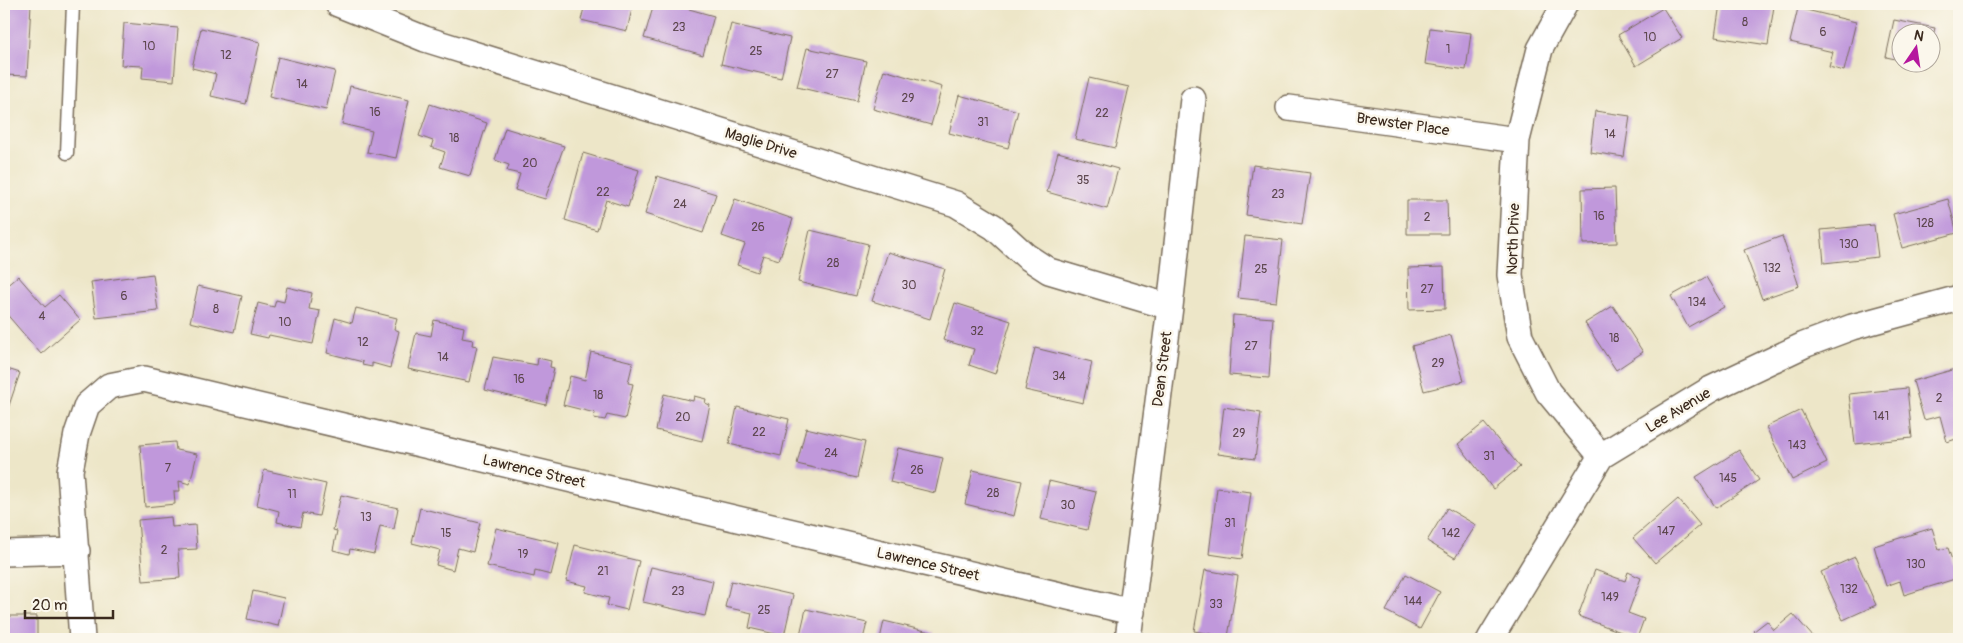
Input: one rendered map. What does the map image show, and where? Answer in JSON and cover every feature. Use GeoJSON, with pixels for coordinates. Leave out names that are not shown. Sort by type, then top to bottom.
{"type":"FeatureCollection","features":[{"type":"Feature","properties":{"kind":"street","name":"Maglie Drive"},"geometry":{"type":"LineString","coordinates":[[338,4],[425,39],[956,204],[994,227],[1026,256],[1049,271],[1170,307]]}},
{"type":"Feature","properties":{"kind":"street","name":"North Drive"},"geometry":{"type":"LineString","coordinates":[[1565,4],[1540,49],[1517,140],[1510,275],[1520,337],[1548,392],[1601,456]]}},
{"type":"Feature","properties":{"kind":"street","name":"Dean Street"},"geometry":{"type":"LineString","coordinates":[[1128,639],[1170,307],[1193,99]]}},
{"type":"Feature","properties":{"kind":"street","name":"Brewster Place"},"geometry":{"type":"LineString","coordinates":[[1288,108],[1517,140]]}},
{"type":"Feature","properties":{"kind":"street","name":"Lee Avenue"},"geometry":{"type":"LineString","coordinates":[[1490,639],[1601,456],[1711,389],[1804,344],[1852,327],[1959,298]]}},
{"type":"Feature","properties":{"kind":"street","name":"Lawrence Street"},"geometry":{"type":"LineString","coordinates":[[82,639],[70,471],[77,434],[87,405],[109,386],[144,379],[1132,612]]}},
{"type":"Feature","properties":{"kind":"street"},"geometry":{"type":"LineString","coordinates":[[4,554],[77,551]]}},
{"type":"Feature","properties":{"kind":"lane"},"geometry":{"type":"LineString","coordinates":[[68,153],[73,4]]}},
{"type":"Feature","properties":{"kind":"building"},"geometry":{"type":"Polygon","coordinates":[[[4,4],[31,4],[27,76],[4,75],[4,4]]]}},
{"type":"Feature","properties":{"kind":"building"},"geometry":{"type":"Polygon","coordinates":[[[585,4],[633,4],[627,31],[581,20],[585,4]]]}},
{"type":"Feature","properties":{"kind":"building"},"geometry":{"type":"Polygon","coordinates":[[[654,4],[671,4],[714,16],[703,55],[644,38],[654,4]]]}},
{"type":"Feature","properties":{"kind":"building"},"geometry":{"type":"Polygon","coordinates":[[[1720,4],[1774,6],[1768,45],[1715,37],[1720,4]]]}},
{"type":"Feature","properties":{"kind":"building"},"geometry":{"type":"Polygon","coordinates":[[[1663,8],[1682,38],[1636,66],[1618,35],[1663,8]]]}},
{"type":"Feature","properties":{"kind":"building"},"geometry":{"type":"Polygon","coordinates":[[[1798,8],[1856,22],[1844,71],[1829,67],[1833,52],[1790,42],[1798,8]]]}},
{"type":"Feature","properties":{"kind":"building"},"geometry":{"type":"Polygon","coordinates":[[[124,23],[178,28],[174,81],[142,78],[143,66],[121,65],[124,23]]]}},
{"type":"Feature","properties":{"kind":"building"},"geometry":{"type":"Polygon","coordinates":[[[731,24],[790,38],[781,78],[721,64],[731,24]]]}},
{"type":"Feature","properties":{"kind":"building"},"geometry":{"type":"Polygon","coordinates":[[[201,28],[260,42],[246,104],[211,96],[216,74],[192,68],[201,28]]]}},
{"type":"Feature","properties":{"kind":"building"},"geometry":{"type":"Polygon","coordinates":[[[1430,28],[1471,33],[1466,70],[1425,64],[1430,28]]]}},
{"type":"Feature","properties":{"kind":"building"},"geometry":{"type":"Polygon","coordinates":[[[1890,38],[1890,58],[1886,57],[1890,38]]]}},
{"type":"Feature","properties":{"kind":"building"},"geometry":{"type":"Polygon","coordinates":[[[807,48],[866,61],[857,101],[797,87],[807,48]]]}},
{"type":"Feature","properties":{"kind":"building"},"geometry":{"type":"Polygon","coordinates":[[[278,57],[335,71],[326,110],[269,97],[278,57]]]}},
{"type":"Feature","properties":{"kind":"building"},"geometry":{"type":"Polygon","coordinates":[[[884,70],[942,87],[931,125],[873,109],[884,70]]]}},
{"type":"Feature","properties":{"kind":"building"},"geometry":{"type":"Polygon","coordinates":[[[1089,78],[1129,87],[1115,148],[1075,139],[1089,78]]]}},
{"type":"Feature","properties":{"kind":"building"},"geometry":{"type":"Polygon","coordinates":[[[350,86],[409,100],[396,158],[367,152],[372,131],[342,124],[350,86]]]}},
{"type":"Feature","properties":{"kind":"building"},"geometry":{"type":"Polygon","coordinates":[[[959,95],[1018,111],[1008,148],[949,133],[959,95]]]}},
{"type":"Feature","properties":{"kind":"building"},"geometry":{"type":"Polygon","coordinates":[[[430,104],[487,123],[470,176],[440,167],[445,152],[431,147],[433,141],[419,136],[430,104]]]}},
{"type":"Feature","properties":{"kind":"building"},"geometry":{"type":"Polygon","coordinates":[[[1595,111],[1630,116],[1624,157],[1590,152],[1595,111]]]}},
{"type":"Feature","properties":{"kind":"building"},"geometry":{"type":"Polygon","coordinates":[[[505,128],[564,146],[545,199],[515,190],[520,174],[507,171],[509,165],[495,160],[505,128]]]}},
{"type":"Feature","properties":{"kind":"building"},"geometry":{"type":"Polygon","coordinates":[[[1058,152],[1118,169],[1107,209],[1047,192],[1058,152]]]}},
{"type":"Feature","properties":{"kind":"building"},"geometry":{"type":"Polygon","coordinates":[[[583,153],[639,170],[628,207],[606,200],[597,230],[565,220],[583,153]]]}},
{"type":"Feature","properties":{"kind":"building"},"geometry":{"type":"Polygon","coordinates":[[[1253,165],[1310,173],[1302,224],[1246,215],[1253,165]]]}},
{"type":"Feature","properties":{"kind":"building"},"geometry":{"type":"Polygon","coordinates":[[[657,176],[716,194],[703,233],[645,214],[657,176]]]}},
{"type":"Feature","properties":{"kind":"building"},"geometry":{"type":"Polygon","coordinates":[[[1615,188],[1617,243],[1583,244],[1582,189],[1615,188]]]}},
{"type":"Feature","properties":{"kind":"building"},"geometry":{"type":"Polygon","coordinates":[[[735,199],[793,219],[779,260],[763,255],[757,272],[737,265],[745,244],[722,236],[735,199]]]}},
{"type":"Feature","properties":{"kind":"building"},"geometry":{"type":"Polygon","coordinates":[[[1948,199],[1957,233],[1902,248],[1893,214],[1948,199]]]}},
{"type":"Feature","properties":{"kind":"building"},"geometry":{"type":"Polygon","coordinates":[[[1407,200],[1447,200],[1448,234],[1407,234],[1407,200]]]}},
{"type":"Feature","properties":{"kind":"building"},"geometry":{"type":"Polygon","coordinates":[[[1874,225],[1878,257],[1824,263],[1821,230],[1874,225]]]}},
{"type":"Feature","properties":{"kind":"building"},"geometry":{"type":"Polygon","coordinates":[[[810,230],[868,244],[856,296],[798,282],[810,230]]]}},
{"type":"Feature","properties":{"kind":"building"},"geometry":{"type":"Polygon","coordinates":[[[1245,236],[1283,240],[1276,302],[1238,298],[1245,236]]]}},
{"type":"Feature","properties":{"kind":"building"},"geometry":{"type":"Polygon","coordinates":[[[1782,236],[1799,286],[1762,299],[1744,250],[1782,236]]]}},
{"type":"Feature","properties":{"kind":"building"},"geometry":{"type":"Polygon","coordinates":[[[888,252],[945,269],[930,319],[872,301],[888,252]]]}},
{"type":"Feature","properties":{"kind":"building"},"geometry":{"type":"Polygon","coordinates":[[[1444,267],[1445,309],[1409,310],[1408,268],[1444,267]]]}},
{"type":"Feature","properties":{"kind":"building"},"geometry":{"type":"Polygon","coordinates":[[[153,274],[158,311],[96,318],[91,282],[153,274]]]}},
{"type":"Feature","properties":{"kind":"building"},"geometry":{"type":"Polygon","coordinates":[[[18,276],[45,307],[59,295],[80,320],[41,354],[4,311],[4,288],[18,276]]]}},
{"type":"Feature","properties":{"kind":"building"},"geometry":{"type":"Polygon","coordinates":[[[1706,277],[1724,307],[1688,327],[1671,296],[1706,277]]]}},
{"type":"Feature","properties":{"kind":"building"},"geometry":{"type":"Polygon","coordinates":[[[198,286],[242,296],[234,332],[190,322],[198,286]]]}},
{"type":"Feature","properties":{"kind":"building"},"geometry":{"type":"Polygon","coordinates":[[[287,287],[312,293],[309,309],[320,311],[313,344],[269,335],[268,338],[250,334],[258,303],[274,307],[276,300],[284,302],[287,287]]]}},
{"type":"Feature","properties":{"kind":"building"},"geometry":{"type":"Polygon","coordinates":[[[955,303],[1011,321],[995,374],[969,365],[974,349],[943,340],[955,303]]]}},
{"type":"Feature","properties":{"kind":"building"},"geometry":{"type":"Polygon","coordinates":[[[1613,306],[1643,352],[1616,370],[1585,323],[1613,306]]]}},
{"type":"Feature","properties":{"kind":"building"},"geometry":{"type":"Polygon","coordinates":[[[356,308],[397,318],[394,329],[399,331],[390,368],[372,363],[372,367],[362,365],[363,362],[327,353],[335,318],[352,323],[356,308]]]}},
{"type":"Feature","properties":{"kind":"building"},"geometry":{"type":"Polygon","coordinates":[[[1233,315],[1273,318],[1269,378],[1229,375],[1233,315]]]}},
{"type":"Feature","properties":{"kind":"building"},"geometry":{"type":"Polygon","coordinates":[[[434,320],[464,327],[462,338],[473,340],[472,345],[477,346],[469,382],[408,369],[416,333],[431,336],[434,320]]]}},
{"type":"Feature","properties":{"kind":"building"},"geometry":{"type":"Polygon","coordinates":[[[1451,335],[1464,381],[1424,391],[1412,346],[1451,335]]]}},
{"type":"Feature","properties":{"kind":"building"},"geometry":{"type":"Polygon","coordinates":[[[1035,348],[1092,362],[1083,403],[1025,390],[1035,348]]]}},
{"type":"Feature","properties":{"kind":"building"},"geometry":{"type":"Polygon","coordinates":[[[591,352],[633,362],[628,383],[633,384],[625,419],[607,415],[605,420],[594,418],[595,413],[563,405],[570,376],[585,380],[591,352]]]}},
{"type":"Feature","properties":{"kind":"building"},"geometry":{"type":"Polygon","coordinates":[[[493,357],[537,365],[538,358],[551,361],[550,367],[554,368],[546,405],[485,390],[493,357]]]}},
{"type":"Feature","properties":{"kind":"building"},"geometry":{"type":"Polygon","coordinates":[[[4,368],[20,373],[4,420],[4,368]]]}},
{"type":"Feature","properties":{"kind":"building"},"geometry":{"type":"Polygon","coordinates":[[[1959,368],[1959,438],[1947,442],[1940,416],[1924,420],[1913,381],[1959,368]]]}},
{"type":"Feature","properties":{"kind":"building"},"geometry":{"type":"Polygon","coordinates":[[[1907,388],[1912,438],[1855,444],[1849,394],[1907,388]]]}},
{"type":"Feature","properties":{"kind":"building"},"geometry":{"type":"Polygon","coordinates":[[[664,394],[693,401],[694,396],[706,399],[705,403],[710,405],[702,441],[656,430],[664,394]]]}},
{"type":"Feature","properties":{"kind":"building"},"geometry":{"type":"Polygon","coordinates":[[[737,407],[789,419],[781,456],[729,444],[737,407]]]}},
{"type":"Feature","properties":{"kind":"building"},"geometry":{"type":"Polygon","coordinates":[[[1224,407],[1261,413],[1255,459],[1218,454],[1224,407]]]}},
{"type":"Feature","properties":{"kind":"building"},"geometry":{"type":"Polygon","coordinates":[[[1801,410],[1827,463],[1792,480],[1766,427],[1801,410]]]}},
{"type":"Feature","properties":{"kind":"building"},"geometry":{"type":"Polygon","coordinates":[[[1484,423],[1520,467],[1493,489],[1458,444],[1484,423]]]}},
{"type":"Feature","properties":{"kind":"building"},"geometry":{"type":"Polygon","coordinates":[[[806,428],[865,442],[857,478],[797,464],[806,428]]]}},
{"type":"Feature","properties":{"kind":"building"},"geometry":{"type":"Polygon","coordinates":[[[175,442],[176,450],[197,454],[190,484],[179,481],[180,491],[174,491],[175,504],[145,507],[140,445],[175,442]]]}},
{"type":"Feature","properties":{"kind":"building"},"geometry":{"type":"Polygon","coordinates":[[[898,448],[943,458],[935,493],[890,482],[898,448]]]}},
{"type":"Feature","properties":{"kind":"building"},"geometry":{"type":"Polygon","coordinates":[[[1739,450],[1759,480],[1716,508],[1696,477],[1739,450]]]}},
{"type":"Feature","properties":{"kind":"building"},"geometry":{"type":"Polygon","coordinates":[[[264,470],[326,484],[319,516],[303,513],[300,527],[277,522],[279,511],[257,505],[264,470]]]}},
{"type":"Feature","properties":{"kind":"building"},"geometry":{"type":"Polygon","coordinates":[[[973,470],[1022,481],[1014,516],[965,504],[973,470]]]}},
{"type":"Feature","properties":{"kind":"building"},"geometry":{"type":"Polygon","coordinates":[[[1049,481],[1096,492],[1087,530],[1041,519],[1049,481]]]}},
{"type":"Feature","properties":{"kind":"building"},"geometry":{"type":"Polygon","coordinates":[[[1217,488],[1251,492],[1242,559],[1209,554],[1217,488]]]}},
{"type":"Feature","properties":{"kind":"building"},"geometry":{"type":"Polygon","coordinates":[[[341,495],[398,508],[394,529],[380,526],[374,554],[350,549],[349,554],[333,550],[337,531],[333,530],[341,495]]]}},
{"type":"Feature","properties":{"kind":"building"},"geometry":{"type":"Polygon","coordinates":[[[1678,499],[1700,525],[1655,563],[1633,538],[1678,499]]]}},
{"type":"Feature","properties":{"kind":"building"},"geometry":{"type":"Polygon","coordinates":[[[420,508],[480,523],[473,552],[458,548],[453,570],[436,565],[440,550],[412,543],[420,508]]]}},
{"type":"Feature","properties":{"kind":"building"},"geometry":{"type":"Polygon","coordinates":[[[1447,508],[1476,525],[1455,558],[1427,541],[1447,508]]]}},
{"type":"Feature","properties":{"kind":"building"},"geometry":{"type":"Polygon","coordinates":[[[171,517],[172,527],[195,525],[197,549],[178,550],[180,578],[143,581],[138,520],[171,517]]]}},
{"type":"Feature","properties":{"kind":"building"},"geometry":{"type":"Polygon","coordinates":[[[496,528],[559,543],[551,575],[535,571],[534,577],[487,566],[496,528]]]}},
{"type":"Feature","properties":{"kind":"building"},"geometry":{"type":"Polygon","coordinates":[[[1932,528],[1939,550],[1948,548],[1958,578],[1904,595],[1900,581],[1886,586],[1874,546],[1932,528]]]}},
{"type":"Feature","properties":{"kind":"building"},"geometry":{"type":"Polygon","coordinates":[[[575,545],[639,561],[627,610],[607,605],[609,598],[585,592],[587,586],[566,581],[575,545]]]}},
{"type":"Feature","properties":{"kind":"building"},"geometry":{"type":"Polygon","coordinates":[[[1855,557],[1876,605],[1843,620],[1821,572],[1855,557]]]}},
{"type":"Feature","properties":{"kind":"building"},"geometry":{"type":"Polygon","coordinates":[[[651,567],[713,581],[705,616],[643,602],[651,567]]]}},
{"type":"Feature","properties":{"kind":"building"},"geometry":{"type":"Polygon","coordinates":[[[1205,570],[1238,576],[1228,637],[1194,631],[1205,570]]]}},
{"type":"Feature","properties":{"kind":"building"},"geometry":{"type":"Polygon","coordinates":[[[1595,570],[1625,581],[1628,572],[1641,578],[1628,613],[1644,619],[1637,638],[1578,616],[1595,570]]]}},
{"type":"Feature","properties":{"kind":"building"},"geometry":{"type":"Polygon","coordinates":[[[1406,574],[1440,592],[1420,629],[1386,611],[1406,574]]]}},
{"type":"Feature","properties":{"kind":"building"},"geometry":{"type":"Polygon","coordinates":[[[731,581],[793,595],[784,636],[749,628],[752,613],[725,607],[731,581]]]}},
{"type":"Feature","properties":{"kind":"building"},"geometry":{"type":"Polygon","coordinates":[[[253,591],[284,598],[278,626],[247,619],[253,591]]]}},
{"type":"Feature","properties":{"kind":"building"},"geometry":{"type":"Polygon","coordinates":[[[806,609],[867,623],[863,639],[799,639],[806,609]]]}},
{"type":"Feature","properties":{"kind":"building"},"geometry":{"type":"Polygon","coordinates":[[[1793,614],[1815,639],[1761,639],[1754,631],[1767,621],[1774,630],[1793,614]]]}},
{"type":"Feature","properties":{"kind":"building"},"geometry":{"type":"Polygon","coordinates":[[[4,616],[37,616],[37,639],[4,639],[4,616]]]}},
{"type":"Feature","properties":{"kind":"building"},"geometry":{"type":"Polygon","coordinates":[[[884,621],[934,633],[932,639],[880,639],[884,621]]]}}]}
